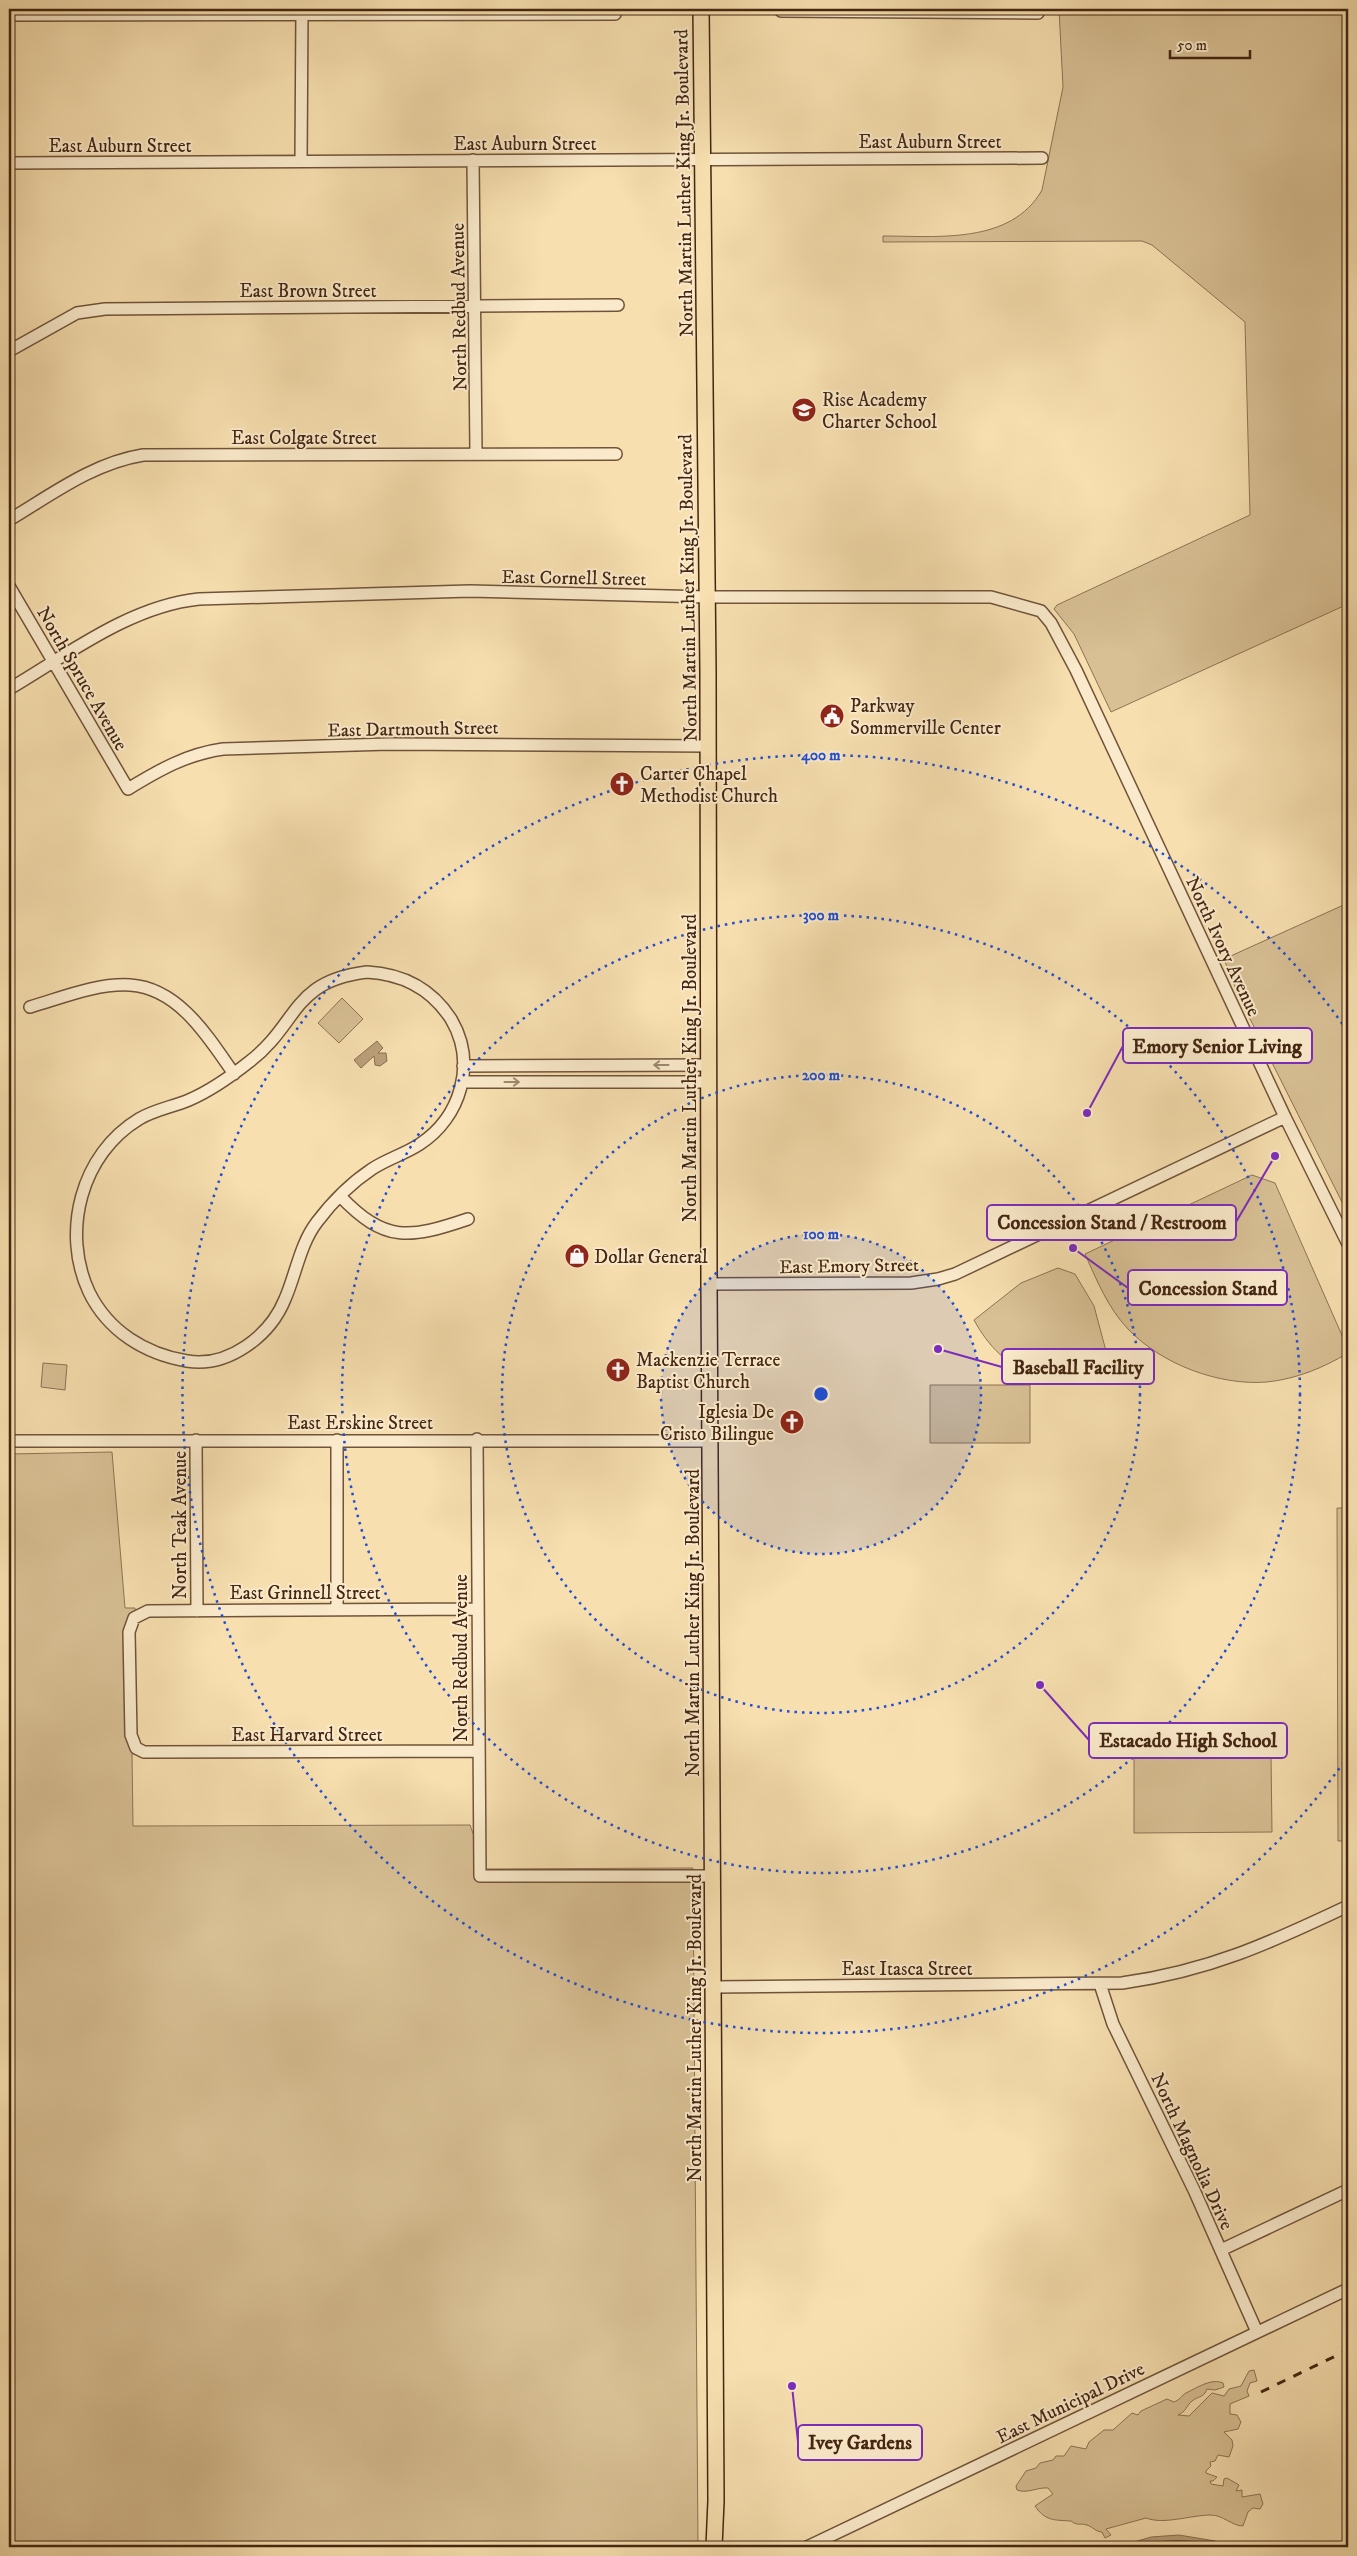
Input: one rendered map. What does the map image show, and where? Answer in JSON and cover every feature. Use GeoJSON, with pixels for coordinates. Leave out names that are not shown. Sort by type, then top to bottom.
{"type":"FeatureCollection","features":[{"type":"Feature","properties":{"kind":"main road","name":"North Martin Luther King Jr. Boulevard"},"geometry":{"type":"LineString","coordinates":[[701,9],[709,746],[709,1284],[716,2501],[714,2547]]}},
{"type":"Feature","properties":{"kind":"street"},"geometry":{"type":"LineString","coordinates":[[781,12],[1038,11]]}},
{"type":"Feature","properties":{"kind":"street"},"geometry":{"type":"LineString","coordinates":[[9,15],[303,12],[615,14]]}},
{"type":"Feature","properties":{"kind":"street"},"geometry":{"type":"LineString","coordinates":[[301,161],[303,12]]}},
{"type":"Feature","properties":{"kind":"street","name":"East Auburn Street"},"geometry":{"type":"LineString","coordinates":[[9,163],[1042,158]]}},
{"type":"Feature","properties":{"kind":"street","name":"North Redbud Avenue"},"geometry":{"type":"LineString","coordinates":[[473,160],[476,453]]}},
{"type":"Feature","properties":{"kind":"street","name":"East Brown Street"},"geometry":{"type":"LineString","coordinates":[[9,351],[70,316],[105,309],[618,305]]}},
{"type":"Feature","properties":{"kind":"street","name":"East Colgate Street"},"geometry":{"type":"LineString","coordinates":[[9,520],[92,471],[110,463],[143,455],[616,454]]}},
{"type":"Feature","properties":{"kind":"street","name":"North Spruce Avenue"},"geometry":{"type":"LineString","coordinates":[[9,586],[128,788]]}},
{"type":"Feature","properties":{"kind":"street","name":"East Cornell Street"},"geometry":{"type":"LineString","coordinates":[[9,689],[136,615],[154,608],[184,601],[470,592],[708,597],[991,598],[1008,600],[1040,611],[1051,623],[1097,715]]}},
{"type":"Feature","properties":{"kind":"street","name":"North Ivory Avenue"},"geometry":{"type":"LineString","coordinates":[[1097,715],[1285,1117],[1348,1244]]}},
{"type":"Feature","properties":{"kind":"street","name":"East Dartmouth Street"},"geometry":{"type":"LineString","coordinates":[[128,788],[179,760],[198,752],[223,749],[389,744],[709,746]]}},
{"type":"Feature","properties":{"kind":"street"},"geometry":{"type":"LineString","coordinates":[[367,972],[401,976],[433,996],[456,1028],[464,1066],[463,1082],[452,1108],[442,1125],[417,1146],[374,1168],[340,1196],[315,1225],[307,1239],[278,1314],[244,1349],[213,1361],[189,1362],[152,1352],[112,1326],[94,1300],[77,1257],[77,1219],[87,1179],[110,1145],[138,1120],[189,1100],[234,1074],[266,1046],[296,1008],[314,990],[340,977],[367,972]]}},
{"type":"Feature","properties":{"kind":"street"},"geometry":{"type":"LineString","coordinates":[[30,1007],[110,987],[142,987],[166,998],[190,1017],[234,1074]]}},
{"type":"Feature","properties":{"kind":"street"},"geometry":{"type":"LineString","coordinates":[[464,1066],[710,1065]]}},
{"type":"Feature","properties":{"kind":"street"},"geometry":{"type":"LineString","coordinates":[[463,1082],[710,1082]]}},
{"type":"Feature","properties":{"kind":"street","name":"East Emory Street"},"geometry":{"type":"LineString","coordinates":[[709,1284],[911,1283],[938,1280],[955,1274],[1285,1117]]}},
{"type":"Feature","properties":{"kind":"street"},"geometry":{"type":"LineString","coordinates":[[340,1196],[363,1219],[390,1231],[411,1234],[426,1232],[468,1220]]}},
{"type":"Feature","properties":{"kind":"street","name":"North Redbud Avenue"},"geometry":{"type":"LineString","coordinates":[[477,1439],[480,1876],[713,1876]]}},
{"type":"Feature","properties":{"kind":"street","name":"East Erskine Street"},"geometry":{"type":"LineString","coordinates":[[9,1440],[477,1439],[711,1441]]}},
{"type":"Feature","properties":{"kind":"street","name":"North Teak Avenue"},"geometry":{"type":"LineString","coordinates":[[196,1440],[197,1610]]}},
{"type":"Feature","properties":{"kind":"street"},"geometry":{"type":"LineString","coordinates":[[336,1440],[337,1610]]}},
{"type":"Feature","properties":{"kind":"street","name":"East Grinnell Street"},"geometry":{"type":"LineString","coordinates":[[136,1748],[131,1735],[129,1632],[134,1618],[148,1611],[478,1609]]}},
{"type":"Feature","properties":{"kind":"street","name":"East Harvard Street"},"geometry":{"type":"LineString","coordinates":[[136,1748],[151,1752],[478,1751]]}},
{"type":"Feature","properties":{"kind":"street"},"geometry":{"type":"LineString","coordinates":[[1100,1984],[1153,1979],[1215,1964],[1279,1938],[1348,1906]]}},
{"type":"Feature","properties":{"kind":"street","name":"East Itasca Street"},"geometry":{"type":"LineString","coordinates":[[714,1987],[1100,1984]]}},
{"type":"Feature","properties":{"kind":"street","name":"North Magnolia Drive"},"geometry":{"type":"LineString","coordinates":[[1100,1984],[1113,2024],[1194,2190],[1257,2332]]}},
{"type":"Feature","properties":{"kind":"street"},"geometry":{"type":"LineString","coordinates":[[1221,2250],[1348,2190]]}},
{"type":"Feature","properties":{"kind":"street","name":"East Municipal Drive"},"geometry":{"type":"LineString","coordinates":[[806,2547],[1348,2289]]}},
{"type":"Feature","properties":{"kind":"shaded area"},"geometry":{"type":"Polygon","coordinates":[[[1059,9],[1348,9],[1348,604],[1111,712],[1074,634],[1054,609],[1057,605],[1250,515],[1245,322],[1152,245],[1142,241],[883,242],[883,236],[948,236],[971,234],[992,229],[1012,220],[1028,208],[1042,190],[1063,87],[1059,9]]]}},
{"type":"Feature","properties":{"kind":"shaded area"},"geometry":{"type":"Polygon","coordinates":[[[1348,903],[1348,1214],[1239,997],[1224,959],[1348,903]]]}},
{"type":"Feature","properties":{"kind":"shaded area"},"geometry":{"type":"Polygon","coordinates":[[[342,998],[363,1019],[339,1043],[318,1023],[342,998]]]}},
{"type":"Feature","properties":{"kind":"shaded area"},"geometry":{"type":"Polygon","coordinates":[[[1252,1175],[1275,1183],[1348,1349],[1348,1353],[1319,1368],[1288,1378],[1267,1382],[1230,1380],[1211,1376],[1192,1370],[1157,1353],[1141,1341],[1121,1321],[1104,1294],[1085,1254],[1252,1175]]]}},
{"type":"Feature","properties":{"kind":"shaded area"},"geometry":{"type":"Polygon","coordinates":[[[1058,1268],[1075,1274],[1094,1306],[1110,1366],[1089,1375],[1069,1379],[1050,1378],[1032,1374],[1015,1366],[986,1339],[974,1320],[1021,1283],[1058,1268]]]}},
{"type":"Feature","properties":{"kind":"shaded area"},"geometry":{"type":"Polygon","coordinates":[[[43,1363],[67,1365],[65,1390],[41,1387],[43,1363]]]}},
{"type":"Feature","properties":{"kind":"shaded area"},"geometry":{"type":"Polygon","coordinates":[[[930,1385],[1030,1385],[1030,1443],[930,1443],[930,1385]]]}},
{"type":"Feature","properties":{"kind":"shaded area"},"geometry":{"type":"Polygon","coordinates":[[[112,1452],[125,1608],[135,1608],[136,1753],[132,1754],[133,1826],[470,1825],[486,1869],[693,1868],[698,2547],[9,2547],[9,1454],[112,1452]]]}},
{"type":"Feature","properties":{"kind":"shaded area"},"geometry":{"type":"Polygon","coordinates":[[[1337,1508],[1348,1508],[1348,1841],[1338,1841],[1337,1508]]]}},
{"type":"Feature","properties":{"kind":"shaded area"},"geometry":{"type":"Polygon","coordinates":[[[1271,1754],[1272,1832],[1134,1833],[1134,1755],[1271,1754]]]}},
{"type":"Feature","properties":{"kind":"shaded area"},"geometry":{"type":"Polygon","coordinates":[[[1254,2370],[1257,2381],[1250,2383],[1247,2391],[1249,2396],[1230,2404],[1230,2414],[1237,2415],[1241,2422],[1238,2429],[1224,2432],[1232,2440],[1233,2446],[1229,2457],[1218,2455],[1215,2461],[1210,2462],[1211,2466],[1206,2471],[1206,2473],[1217,2477],[1210,2481],[1211,2484],[1223,2486],[1224,2479],[1227,2478],[1239,2485],[1236,2491],[1242,2490],[1242,2497],[1260,2494],[1263,2504],[1260,2509],[1253,2508],[1248,2512],[1243,2526],[1215,2515],[1169,2520],[1146,2518],[1106,2529],[1111,2535],[1105,2538],[1102,2532],[1087,2525],[1050,2519],[1042,2515],[1035,2506],[1053,2494],[1048,2488],[1025,2491],[1017,2490],[1016,2486],[1026,2471],[1036,2468],[1040,2463],[1053,2460],[1056,2456],[1064,2456],[1071,2446],[1086,2449],[1089,2442],[1104,2430],[1113,2430],[1132,2413],[1138,2415],[1141,2411],[1167,2399],[1174,2402],[1186,2393],[1205,2384],[1223,2383],[1224,2387],[1215,2390],[1207,2389],[1203,2395],[1192,2401],[1178,2415],[1189,2416],[1212,2393],[1224,2396],[1229,2389],[1241,2386],[1249,2371],[1254,2370]]]}},
{"type":"Feature","properties":{"kind":"water"},"geometry":{"type":"Polygon","coordinates":[[[377,1041],[383,1048],[378,1053],[386,1053],[387,1061],[380,1066],[375,1065],[374,1056],[361,1068],[354,1060],[377,1041]]]}},
{"type":"Feature","properties":{"kind":"water"},"geometry":{"type":"Polygon","coordinates":[[[1179,2535],[1215,2541],[1233,2547],[1117,2547],[1151,2537],[1179,2535]]]}},
{"type":"Feature","properties":{"kind":"railway"},"geometry":{"type":"LineString","coordinates":[[1261,2392],[1348,2350]]}},
{"type":"Feature","properties":{"kind":"place","name":"Rise Academy Charter School"},"geometry":{"type":"Point","coordinates":[804,410]}},
{"type":"Feature","properties":{"kind":"place","name":"Parkway Sommerville Center"},"geometry":{"type":"Point","coordinates":[832,716]}},
{"type":"Feature","properties":{"kind":"place","name":"Carter Chapel Methodist Church"},"geometry":{"type":"Point","coordinates":[622,784]}},
{"type":"Feature","properties":{"kind":"place","name":"Emory Senior Living"},"geometry":{"type":"Point","coordinates":[1087,1113]}},
{"type":"Feature","properties":{"kind":"place","name":"Concession Stand / Restroom"},"geometry":{"type":"Point","coordinates":[1275,1156]}},
{"type":"Feature","properties":{"kind":"place","name":"Concession Stand"},"geometry":{"type":"Point","coordinates":[1073,1248]}},
{"type":"Feature","properties":{"kind":"place","name":"Dollar General"},"geometry":{"type":"Point","coordinates":[577,1256]}},
{"type":"Feature","properties":{"kind":"place","name":"Baseball Facility"},"geometry":{"type":"Point","coordinates":[938,1349]}},
{"type":"Feature","properties":{"kind":"place","name":"Mackenzie Terrace Baptist Church"},"geometry":{"type":"Point","coordinates":[618,1370]}},
{"type":"Feature","properties":{"kind":"place","name":"Iglesia De Cristo Bilingue"},"geometry":{"type":"Point","coordinates":[792,1422]}},
{"type":"Feature","properties":{"kind":"place","name":"Estacado High School"},"geometry":{"type":"Point","coordinates":[1040,1685]}},
{"type":"Feature","properties":{"kind":"place","name":"Ivey Gardens"},"geometry":{"type":"Point","coordinates":[792,2386]}}]}
